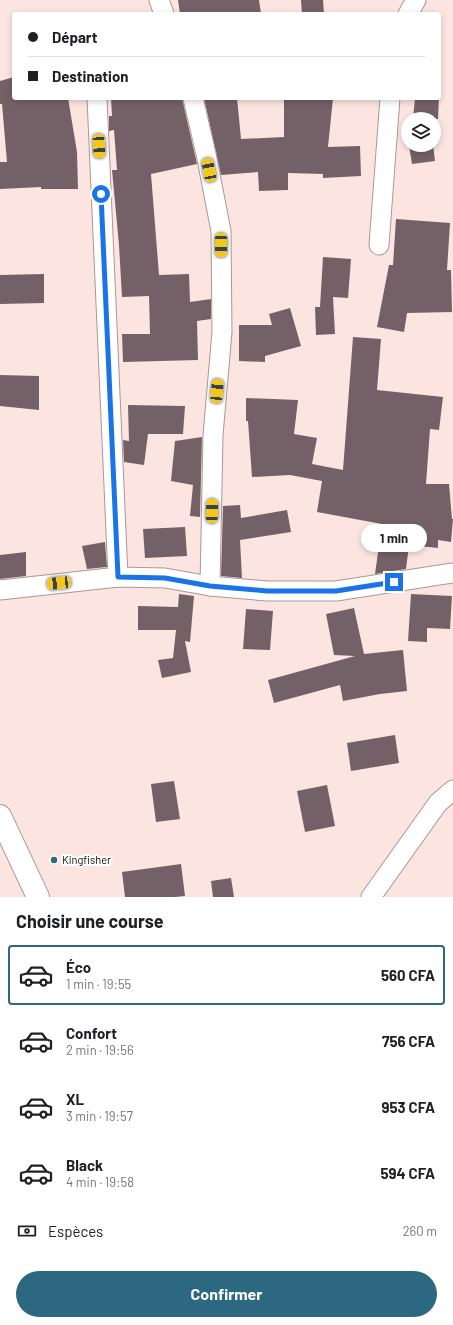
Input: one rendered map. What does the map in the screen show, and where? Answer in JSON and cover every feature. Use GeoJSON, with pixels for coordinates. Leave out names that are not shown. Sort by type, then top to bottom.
{"type":"FeatureCollection","features":[{"type":"Feature","properties":{"kind":"main road"},"geometry":{"type":"LineString","coordinates":[[0,816],[38,897]]}},
{"type":"Feature","properties":{"kind":"street"},"geometry":{"type":"LineString","coordinates":[[160,0],[163,12]]}},
{"type":"Feature","properties":{"kind":"street"},"geometry":{"type":"LineString","coordinates":[[409,12],[416,0]]}},
{"type":"Feature","properties":{"kind":"street"},"geometry":{"type":"LineString","coordinates":[[97,100],[118,577]]}},
{"type":"Feature","properties":{"kind":"street"},"geometry":{"type":"LineString","coordinates":[[193,100],[221,231],[222,332],[213,435],[210,586]]}},
{"type":"Feature","properties":{"kind":"street"},"geometry":{"type":"LineString","coordinates":[[379,245],[390,100]]}},
{"type":"Feature","properties":{"kind":"street"},"geometry":{"type":"LineString","coordinates":[[0,590],[118,577],[165,578],[210,586],[267,591],[336,591],[453,573]]}},
{"type":"Feature","properties":{"kind":"street"},"geometry":{"type":"LineString","coordinates":[[371,897],[438,803],[453,790]]}},
{"type":"Feature","properties":{"kind":"building"},"geometry":{"type":"Polygon","coordinates":[[[178,0],[259,0],[261,12],[180,12],[178,0]]]}},
{"type":"Feature","properties":{"kind":"building"},"geometry":{"type":"Polygon","coordinates":[[[301,0],[323,0],[324,12],[302,12],[301,0]]]}},
{"type":"Feature","properties":{"kind":"building"},"geometry":{"type":"Polygon","coordinates":[[[12,78],[12,100],[68,100],[77,152],[78,189],[41,189],[41,187],[0,189],[0,162],[7,162],[2,104],[0,104],[0,81],[12,78]]]}},
{"type":"Feature","properties":{"kind":"building"},"geometry":{"type":"Polygon","coordinates":[[[111,100],[182,100],[197,164],[151,174],[159,275],[189,274],[190,302],[211,299],[211,319],[197,321],[198,360],[123,362],[122,334],[150,334],[149,296],[122,297],[112,170],[117,170],[114,130],[109,131],[109,116],[112,116],[111,100]]]}},
{"type":"Feature","properties":{"kind":"building"},"geometry":{"type":"Polygon","coordinates":[[[204,100],[237,100],[241,139],[284,137],[284,100],[333,100],[328,147],[360,146],[361,176],[323,178],[323,174],[288,173],[288,190],[259,191],[258,172],[221,175],[204,100]]]}},
{"type":"Feature","properties":{"kind":"building"},"geometry":{"type":"Polygon","coordinates":[[[415,100],[439,100],[438,112],[414,112],[415,100]]]}},
{"type":"Feature","properties":{"kind":"building"},"geometry":{"type":"Polygon","coordinates":[[[410,152],[434,152],[435,161],[412,164],[410,152]]]}},
{"type":"Feature","properties":{"kind":"building"},"geometry":{"type":"Polygon","coordinates":[[[396,219],[450,223],[447,270],[451,270],[452,312],[407,313],[404,332],[377,327],[389,265],[393,265],[396,219]]]}},
{"type":"Feature","properties":{"kind":"building"},"geometry":{"type":"Polygon","coordinates":[[[323,257],[351,259],[348,298],[333,297],[335,334],[316,335],[315,307],[320,307],[323,257]]]}},
{"type":"Feature","properties":{"kind":"building"},"geometry":{"type":"Polygon","coordinates":[[[44,274],[44,303],[0,304],[0,275],[44,274]]]}},
{"type":"Feature","properties":{"kind":"building"},"geometry":{"type":"Polygon","coordinates":[[[290,308],[301,346],[265,356],[265,362],[239,361],[239,325],[272,325],[269,314],[290,308]]]}},
{"type":"Feature","properties":{"kind":"building"},"geometry":{"type":"Polygon","coordinates":[[[353,337],[381,339],[377,390],[443,397],[439,430],[430,429],[426,484],[449,484],[453,519],[451,542],[438,540],[438,548],[409,545],[406,569],[375,574],[382,524],[317,512],[322,481],[290,475],[252,477],[248,421],[246,421],[246,398],[298,400],[294,434],[317,438],[312,464],[343,470],[353,337]]]}},
{"type":"Feature","properties":{"kind":"building"},"geometry":{"type":"Polygon","coordinates":[[[0,375],[39,376],[39,410],[0,406],[0,375]]]}},
{"type":"Feature","properties":{"kind":"building"},"geometry":{"type":"Polygon","coordinates":[[[128,405],[185,406],[183,434],[148,434],[144,465],[124,462],[123,440],[129,441],[128,405]]]}},
{"type":"Feature","properties":{"kind":"building"},"geometry":{"type":"Polygon","coordinates":[[[202,437],[200,517],[190,516],[193,485],[171,481],[175,441],[202,437]]]}},
{"type":"Feature","properties":{"kind":"building"},"geometry":{"type":"Polygon","coordinates":[[[240,505],[241,518],[287,510],[291,532],[240,540],[242,578],[221,576],[223,506],[240,505]]]}},
{"type":"Feature","properties":{"kind":"building"},"geometry":{"type":"Polygon","coordinates":[[[185,527],[187,556],[145,558],[143,529],[185,527]]]}},
{"type":"Feature","properties":{"kind":"building"},"geometry":{"type":"Polygon","coordinates":[[[105,542],[107,567],[87,569],[82,546],[105,542]]]}},
{"type":"Feature","properties":{"kind":"building"},"geometry":{"type":"Polygon","coordinates":[[[26,552],[26,576],[0,579],[0,555],[26,552]]]}},
{"type":"Feature","properties":{"kind":"building"},"geometry":{"type":"Polygon","coordinates":[[[179,594],[194,596],[190,642],[185,641],[191,672],[162,678],[158,660],[173,658],[176,630],[138,630],[138,606],[178,607],[179,594]]]}},
{"type":"Feature","properties":{"kind":"building"},"geometry":{"type":"Polygon","coordinates":[[[411,594],[452,596],[450,629],[427,628],[427,642],[408,641],[411,594]]]}},
{"type":"Feature","properties":{"kind":"building"},"geometry":{"type":"Polygon","coordinates":[[[354,608],[364,654],[403,650],[407,691],[380,694],[343,701],[340,685],[274,703],[268,680],[355,656],[334,655],[326,614],[354,608]]]}},
{"type":"Feature","properties":{"kind":"building"},"geometry":{"type":"Polygon","coordinates":[[[246,609],[273,611],[270,650],[243,649],[246,609]]]}},
{"type":"Feature","properties":{"kind":"building"},"geometry":{"type":"Polygon","coordinates":[[[395,735],[399,763],[351,771],[347,743],[395,735]]]}},
{"type":"Feature","properties":{"kind":"building"},"geometry":{"type":"Polygon","coordinates":[[[174,781],[180,819],[156,822],[151,784],[174,781]]]}},
{"type":"Feature","properties":{"kind":"building"},"geometry":{"type":"Polygon","coordinates":[[[327,785],[335,826],[305,832],[297,791],[327,785]]]}},
{"type":"Feature","properties":{"kind":"building"},"geometry":{"type":"Polygon","coordinates":[[[181,864],[185,896],[125,897],[122,872],[181,864]]]}},
{"type":"Feature","properties":{"kind":"building"},"geometry":{"type":"Polygon","coordinates":[[[231,878],[234,897],[213,897],[211,881],[231,878]]]}},
{"type":"Feature","properties":{"kind":"place","name":"Kingfisher"},"geometry":{"type":"Point","coordinates":[54,860]}},
{"type":"Feature","properties":{"kind":"route"},"geometry":{"type":"LineString","coordinates":[[101,194],[118,577],[165,578],[210,586],[267,591],[336,591],[394,582]]}}]}
